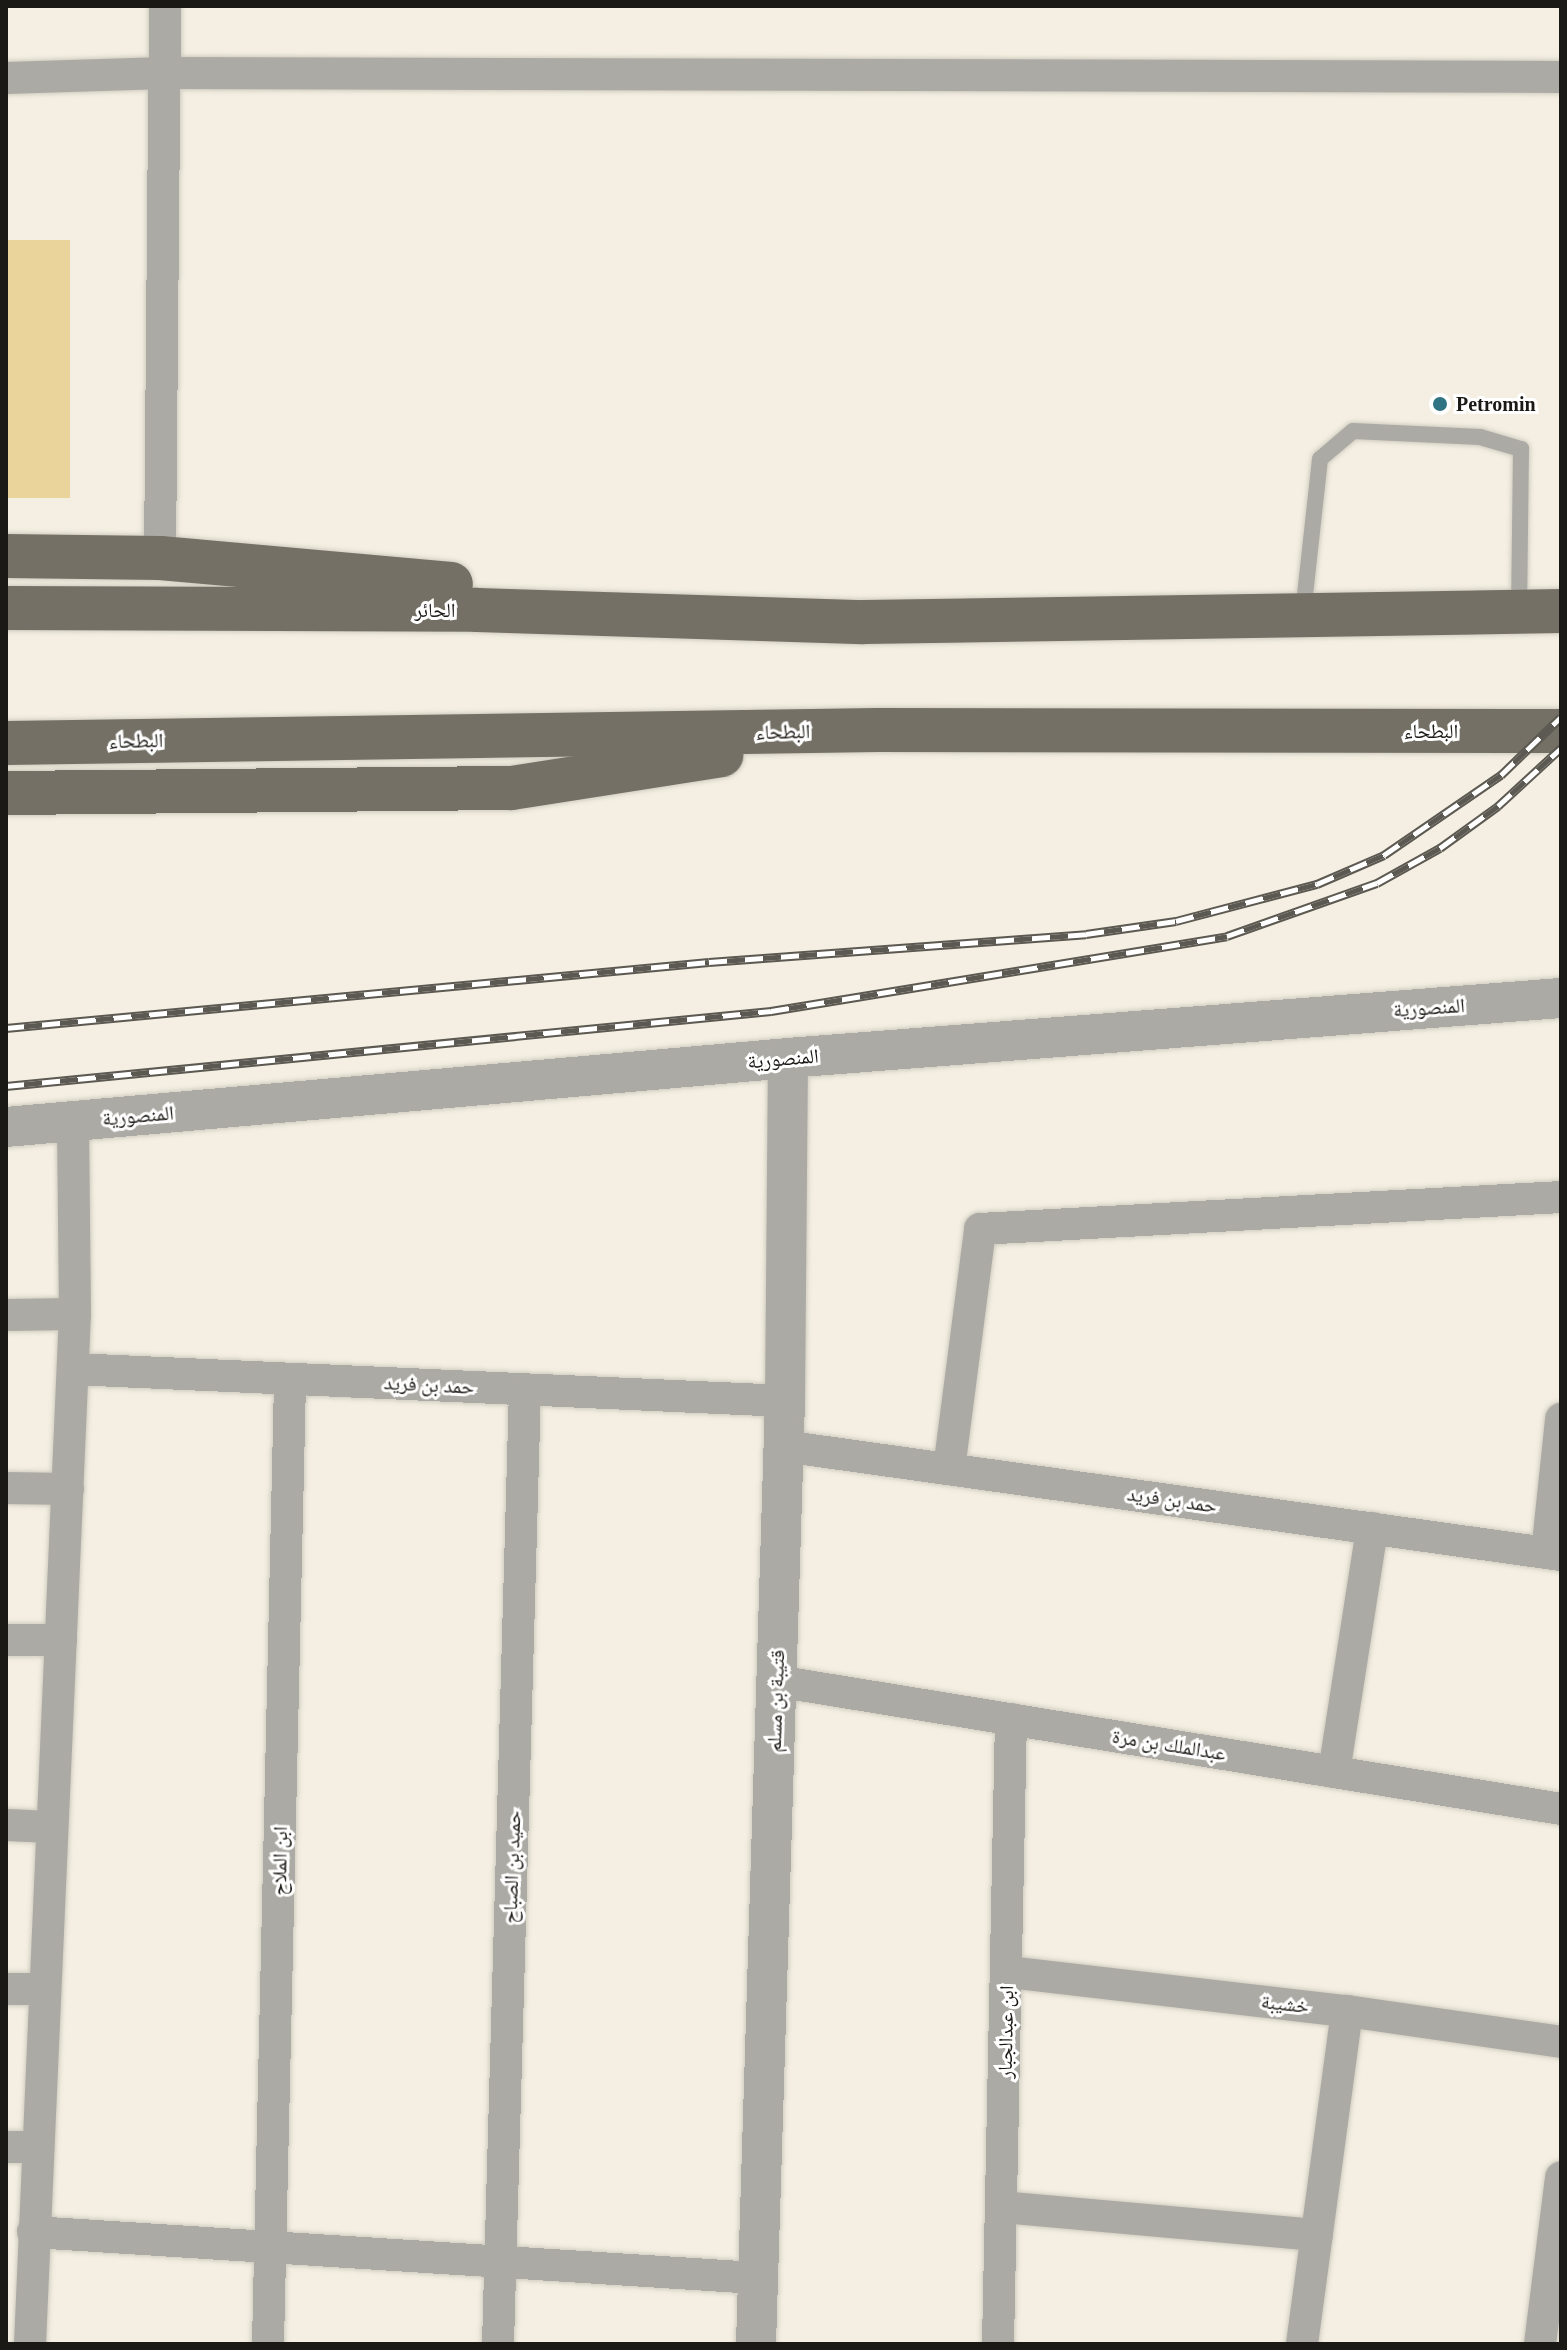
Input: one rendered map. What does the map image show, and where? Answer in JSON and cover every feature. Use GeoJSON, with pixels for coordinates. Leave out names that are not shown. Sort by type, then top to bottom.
{"type":"FeatureCollection","features":[{"type":"Feature","properties":{"kind":"main road"},"geometry":{"type":"LineString","coordinates":[[6,556],[160,558],[864,622],[1540,612]]}},
{"type":"Feature","properties":{"kind":"main road","name":"الحائر"},"geometry":{"type":"LineString","coordinates":[[6,608],[477,610],[864,622]]}},
{"type":"Feature","properties":{"kind":"main road"},"geometry":{"type":"LineString","coordinates":[[6,793],[511,788],[878,730]]}},
{"type":"Feature","properties":{"kind":"main road","name":"البطحاء"},"geometry":{"type":"LineString","coordinates":[[6,743],[878,730],[1561,731]]}},
{"type":"Feature","properties":{"kind":"street"},"geometry":{"type":"LineString","coordinates":[[160,558],[165,6]]}},
{"type":"Feature","properties":{"kind":"street"},"geometry":{"type":"LineString","coordinates":[[6,78],[165,73],[1561,77]]}},
{"type":"Feature","properties":{"kind":"street","name":"المنصورية"},"geometry":{"type":"LineString","coordinates":[[6,1127],[788,1058],[1561,998]]}},
{"type":"Feature","properties":{"kind":"street","name":"قتيبة بن مسلم"},"geometry":{"type":"LineString","coordinates":[[756,2344],[785,1401],[788,1058]]}},
{"type":"Feature","properties":{"kind":"street"},"geometry":{"type":"LineString","coordinates":[[22,2336],[33,2232],[22,2147],[44,1989],[68,1489],[75,1314],[73,1121]]}},
{"type":"Feature","properties":{"kind":"street"},"geometry":{"type":"LineString","coordinates":[[949,1469],[980,1229],[1561,1197]]}},
{"type":"Feature","properties":{"kind":"street"},"geometry":{"type":"LineString","coordinates":[[6,1315],[75,1314]]}},
{"type":"Feature","properties":{"kind":"street","name":"حمد بن فريد"},"geometry":{"type":"LineString","coordinates":[[73,1369],[785,1401]]}},
{"type":"Feature","properties":{"kind":"street","name":"ابن الملاح"},"geometry":{"type":"LineString","coordinates":[[268,2344],[290,1379]]}},
{"type":"Feature","properties":{"kind":"street","name":"حميد بن الصباح"},"geometry":{"type":"LineString","coordinates":[[498,2344],[525,1390]]}},
{"type":"Feature","properties":{"kind":"street"},"geometry":{"type":"LineString","coordinates":[[1554,1554],[1561,1419]]}},
{"type":"Feature","properties":{"kind":"street","name":"حمد بن فريد"},"geometry":{"type":"LineString","coordinates":[[783,1446],[1554,1554]]}},
{"type":"Feature","properties":{"kind":"street"},"geometry":{"type":"LineString","coordinates":[[6,1488],[68,1489]]}},
{"type":"Feature","properties":{"kind":"street"},"geometry":{"type":"LineString","coordinates":[[1334,1772],[1372,1528]]}},
{"type":"Feature","properties":{"kind":"street"},"geometry":{"type":"LineString","coordinates":[[6,1640],[61,1640]]}},
{"type":"Feature","properties":{"kind":"street","name":"عبدالملك بن مرة"},"geometry":{"type":"LineString","coordinates":[[776,1681],[1561,1809]]}},
{"type":"Feature","properties":{"kind":"street","name":"ابن عبدالجبار"},"geometry":{"type":"LineString","coordinates":[[998,2344],[1011,1719]]}},
{"type":"Feature","properties":{"kind":"street"},"geometry":{"type":"LineString","coordinates":[[6,1825],[52,1827]]}},
{"type":"Feature","properties":{"kind":"street","name":"خشيبة"},"geometry":{"type":"LineString","coordinates":[[1008,1972],[1347,2011],[1561,2042]]}},
{"type":"Feature","properties":{"kind":"street"},"geometry":{"type":"LineString","coordinates":[[6,1989],[44,1989]]}},
{"type":"Feature","properties":{"kind":"street"},"geometry":{"type":"LineString","coordinates":[[1302,2344],[1347,2011]]}},
{"type":"Feature","properties":{"kind":"street"},"geometry":{"type":"LineString","coordinates":[[1540,2344],[1561,2177]]}},
{"type":"Feature","properties":{"kind":"street"},"geometry":{"type":"LineString","coordinates":[[1002,2207],[1317,2235]]}},
{"type":"Feature","properties":{"kind":"street"},"geometry":{"type":"LineString","coordinates":[[33,2232],[757,2278]]}},
{"type":"Feature","properties":{"kind":"lane"},"geometry":{"type":"LineString","coordinates":[[1302,615],[1320,459],[1353,431],[1480,437],[1521,449],[1540,612]]}},
{"type":"Feature","properties":{"kind":"building"},"geometry":{"type":"Polygon","coordinates":[[[6,240],[70,240],[70,498],[6,498],[6,240]]]}},
{"type":"Feature","properties":{"kind":"railway"},"geometry":{"type":"LineString","coordinates":[[6,1028],[709,962],[1086,934],[1176,921],[1317,884],[1384,855],[1501,775],[1561,717]]}},
{"type":"Feature","properties":{"kind":"railway"},"geometry":{"type":"LineString","coordinates":[[6,1086],[771,1011],[1227,936],[1377,883],[1440,848],[1498,806],[1561,748]]}},
{"type":"Feature","properties":{"kind":"place","name":"Petromin"},"geometry":{"type":"Point","coordinates":[1440,404]}}]}
